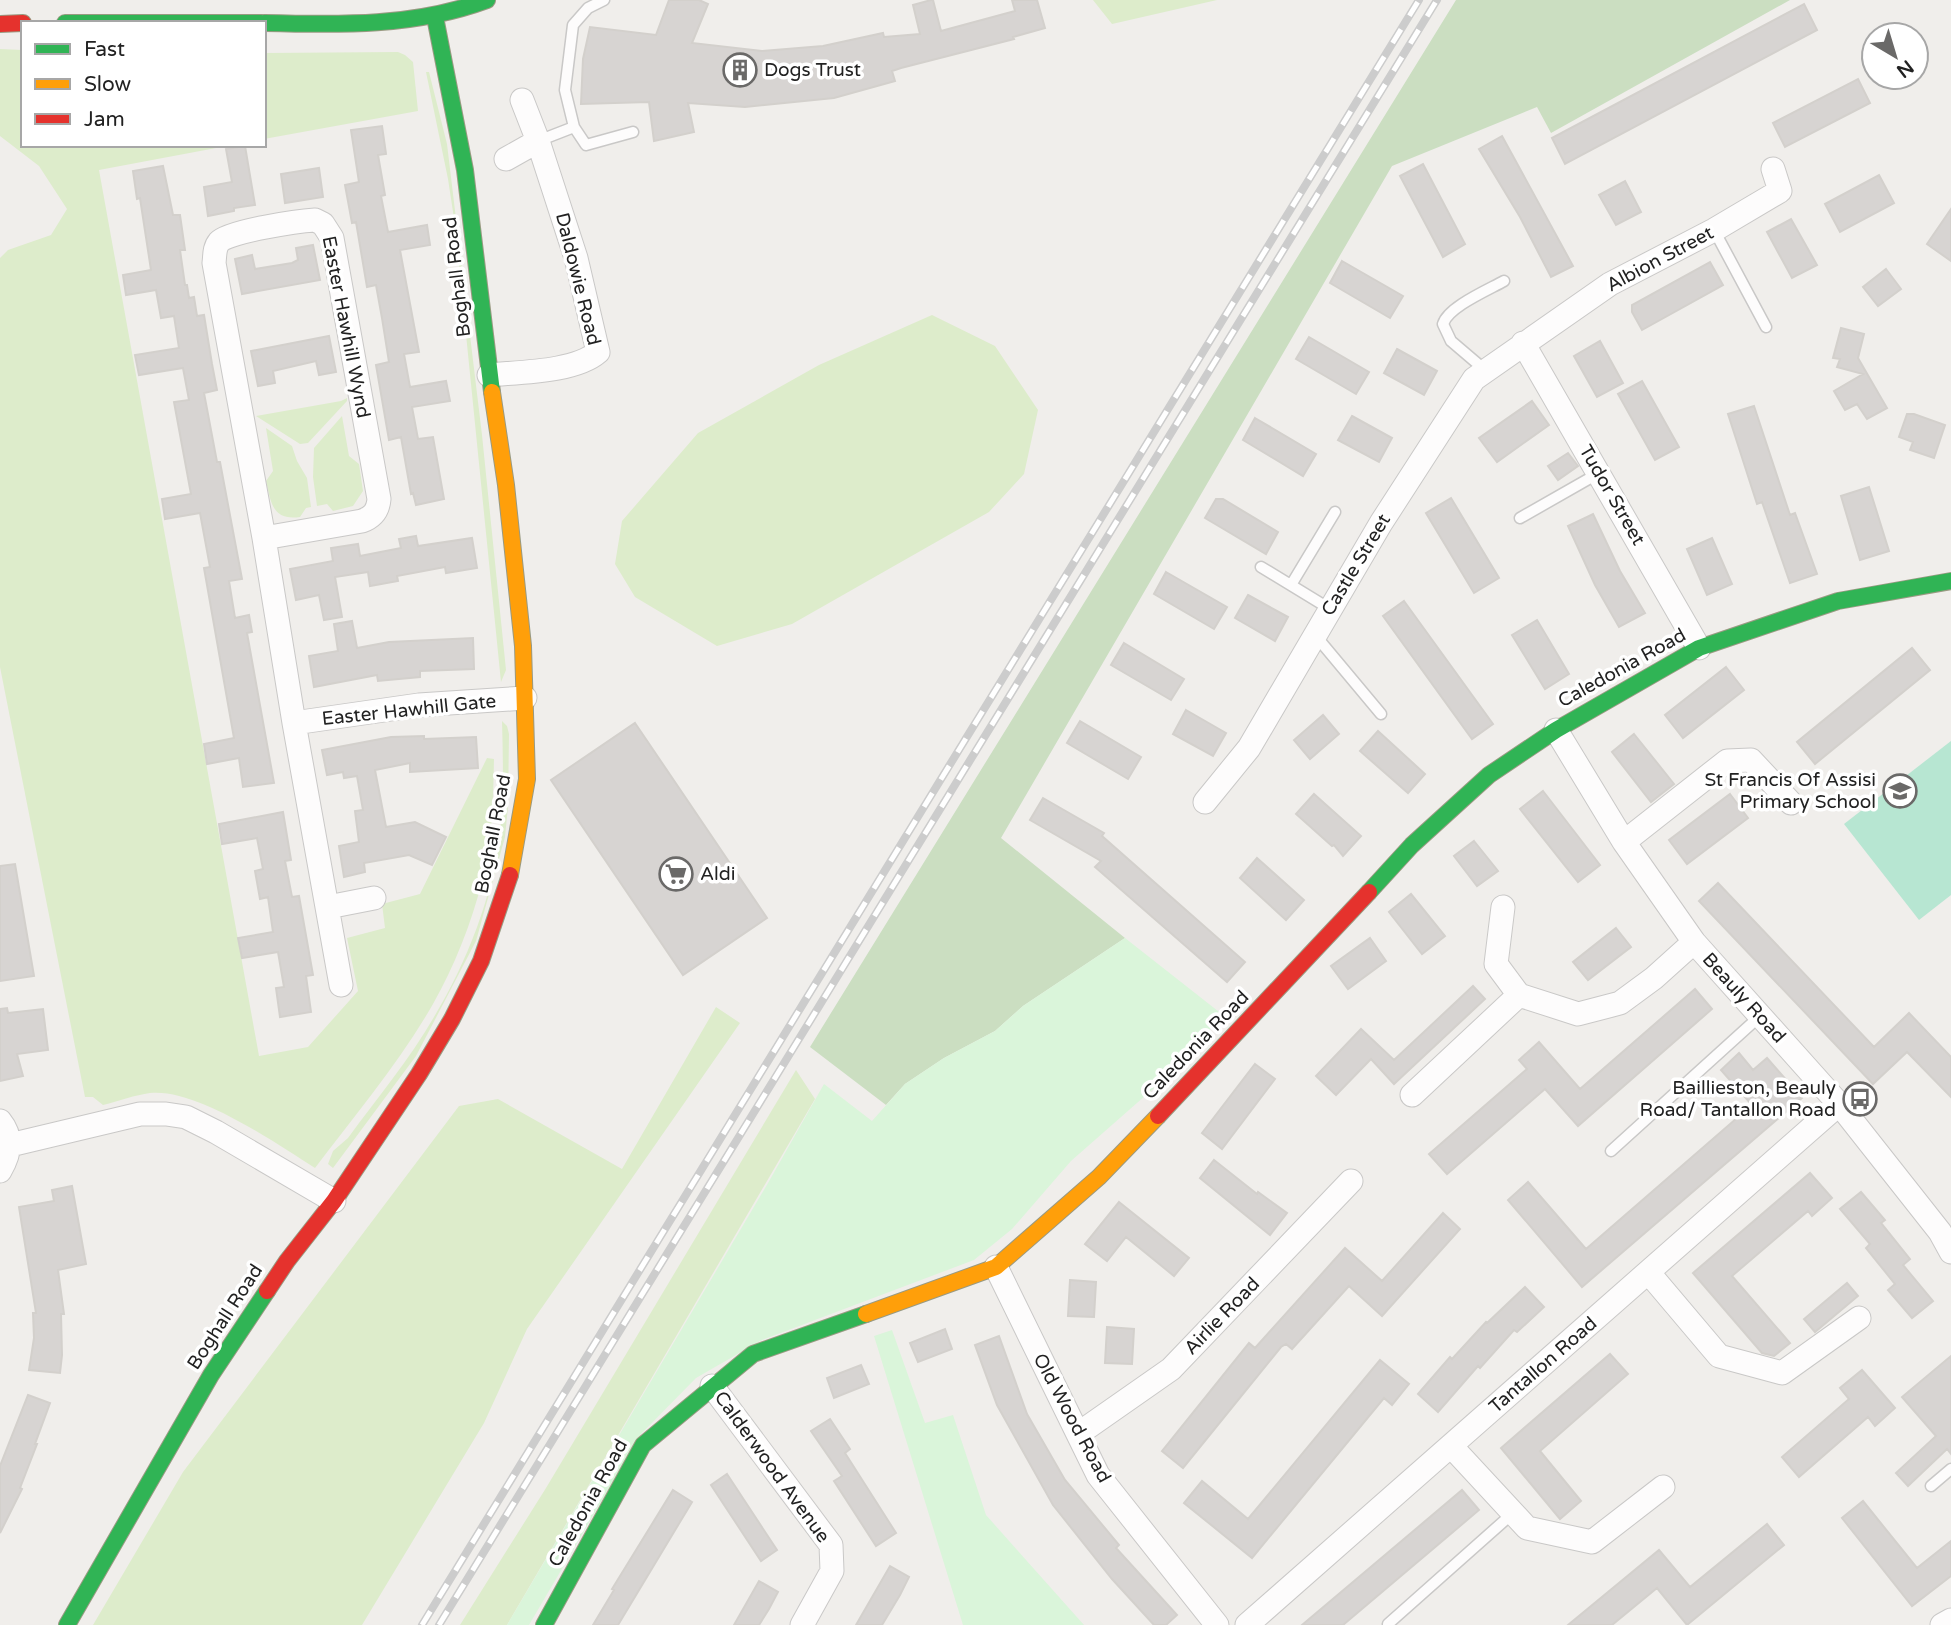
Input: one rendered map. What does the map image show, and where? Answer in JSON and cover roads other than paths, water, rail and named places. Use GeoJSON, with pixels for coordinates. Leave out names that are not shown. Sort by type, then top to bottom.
{"type":"FeatureCollection","features":[{"type":"Feature","properties":{"kind":"street"},"geometry":{"type":"LineString","coordinates":[[266,23],[380,23],[435,18],[487,0]]}},
{"type":"Feature","properties":{"kind":"street","name":"Boghall Road"},"geometry":{"type":"LineString","coordinates":[[67,1625],[211,1374],[287,1261],[334,1200],[419,1074],[452,1019],[481,961],[512,869],[527,779],[523,646],[506,485],[489,376],[465,170],[435,18]]}},
{"type":"Feature","properties":{"kind":"street"},"geometry":{"type":"LineString","coordinates":[[0,24],[21,23]]}},
{"type":"Feature","properties":{"kind":"street","name":"Daldowie Road"},"geometry":{"type":"LineString","coordinates":[[489,376],[569,365],[587,361],[598,352],[576,258],[522,100]]}},
{"type":"Feature","properties":{"kind":"street"},"geometry":{"type":"LineString","coordinates":[[506,159],[538,141]]}},
{"type":"Feature","properties":{"kind":"street","name":"Albion Street"},"geometry":{"type":"LineString","coordinates":[[1523,343],[1610,284],[1780,191],[1773,169]]}},
{"type":"Feature","properties":{"kind":"street","name":"Easter Hawhill Wynd"},"geometry":{"type":"LineString","coordinates":[[264,538],[362,521],[376,513],[378,506],[379,499],[332,238],[323,224],[315,220],[233,234],[218,244],[214,263],[341,985]]}},
{"type":"Feature","properties":{"kind":"street","name":"Castle Street"},"geometry":{"type":"LineString","coordinates":[[1205,802],[1249,748],[1381,523],[1466,390],[1474,379],[1523,343]]}},
{"type":"Feature","properties":{"kind":"street","name":"Tudor Street"},"geometry":{"type":"LineString","coordinates":[[1523,343],[1699,648]]}},
{"type":"Feature","properties":{"kind":"street","name":"Caledonia Road"},"geometry":{"type":"LineString","coordinates":[[544,1625],[643,1445],[752,1354],[996,1267],[1099,1177],[1412,845],[1489,775],[1556,730],[1699,648],[1838,601],[1951,581]]}},
{"type":"Feature","properties":{"kind":"street","name":"Easter Hawhill Gate"},"geometry":{"type":"LineString","coordinates":[[294,723],[419,705],[525,698]]}},
{"type":"Feature","properties":{"kind":"street","name":"Beauly Road"},"geometry":{"type":"LineString","coordinates":[[1556,730],[1624,842],[1694,942],[1839,1104],[1940,1232],[1951,1252]]}},
{"type":"Feature","properties":{"kind":"street"},"geometry":{"type":"LineString","coordinates":[[1624,842],[1727,761],[1751,760],[1791,803]]}},
{"type":"Feature","properties":{"kind":"street"},"geometry":{"type":"LineString","coordinates":[[328,907],[374,898]]}},
{"type":"Feature","properties":{"kind":"street"},"geometry":{"type":"LineString","coordinates":[[1503,907],[1496,964],[1519,995],[1578,1014],[1620,1003],[1654,978],[1694,942]]}},
{"type":"Feature","properties":{"kind":"street"},"geometry":{"type":"LineString","coordinates":[[1412,1095],[1519,995]]}},
{"type":"Feature","properties":{"kind":"street","name":"Tantallon Road"},"geometry":{"type":"LineString","coordinates":[[1247,1625],[1839,1104]]}},
{"type":"Feature","properties":{"kind":"street"},"geometry":{"type":"LineString","coordinates":[[10,1145],[141,1114],[186,1117],[334,1200]]}},
{"type":"Feature","properties":{"kind":"street"},"geometry":{"type":"LineString","coordinates":[[0,1121],[5,1127],[10,1145],[8,1158],[0,1171]]}},
{"type":"Feature","properties":{"kind":"street","name":"Airlie Road"},"geometry":{"type":"LineString","coordinates":[[1078,1434],[1171,1369],[1351,1181]]}},
{"type":"Feature","properties":{"kind":"street","name":"Old Wood Road"},"geometry":{"type":"LineString","coordinates":[[996,1267],[1098,1475],[1217,1625]]}},
{"type":"Feature","properties":{"kind":"street"},"geometry":{"type":"LineString","coordinates":[[1648,1272],[1719,1356],[1782,1373],[1859,1318]]}},
{"type":"Feature","properties":{"kind":"street","name":"Calderwood Avenue"},"geometry":{"type":"LineString","coordinates":[[712,1386],[831,1545],[832,1571],[802,1625]]}},
{"type":"Feature","properties":{"kind":"street"},"geometry":{"type":"LineString","coordinates":[[1451,1446],[1527,1528],[1592,1542],[1664,1486]]}},
{"type":"Feature","properties":{"kind":"street"},"geometry":{"type":"LineString","coordinates":[[1942,1625],[1951,1620]]}},
{"type":"Feature","properties":{"kind":"lane"},"geometry":{"type":"LineString","coordinates":[[604,0],[588,8],[573,25],[565,90],[574,127],[586,145],[633,132]]}},
{"type":"Feature","properties":{"kind":"lane"},"geometry":{"type":"LineString","coordinates":[[538,141],[574,127]]}},
{"type":"Feature","properties":{"kind":"lane"},"geometry":{"type":"LineString","coordinates":[[1713,230],[1766,327]]}},
{"type":"Feature","properties":{"kind":"lane"},"geometry":{"type":"LineString","coordinates":[[1485,370],[1451,341],[1443,324],[1445,317],[1453,310],[1504,281]]}},
{"type":"Feature","properties":{"kind":"lane"},"geometry":{"type":"LineString","coordinates":[[1520,518],[1599,473]]}},
{"type":"Feature","properties":{"kind":"lane"},"geometry":{"type":"LineString","coordinates":[[1291,585],[1335,512]]}},
{"type":"Feature","properties":{"kind":"lane"},"geometry":{"type":"LineString","coordinates":[[1261,567],[1330,609]]}},
{"type":"Feature","properties":{"kind":"lane"},"geometry":{"type":"LineString","coordinates":[[1315,635],[1381,714]]}},
{"type":"Feature","properties":{"kind":"lane"},"geometry":{"type":"LineString","coordinates":[[1611,1151],[1760,1016]]}},
{"type":"Feature","properties":{"kind":"lane"},"geometry":{"type":"LineString","coordinates":[[1931,1486],[1951,1469]]}},
{"type":"Feature","properties":{"kind":"lane"},"geometry":{"type":"LineString","coordinates":[[1388,1624],[1513,1513]]}},
{"type":"Feature","properties":{"kind":"railway"},"geometry":{"type":"LineString","coordinates":[[422,1625],[1419,0]]}},
{"type":"Feature","properties":{"kind":"railway"},"geometry":{"type":"LineString","coordinates":[[439,1625],[1437,0]]}},
{"type":"Feature","properties":{"kind":"place","name":"Dogs Trust"},"geometry":{"type":"Point","coordinates":[740,70]}},
{"type":"Feature","properties":{"kind":"place","name":"St Francis Of Assisi Primary School"},"geometry":{"type":"Point","coordinates":[1900,791]}},
{"type":"Feature","properties":{"kind":"place","name":"Aldi"},"geometry":{"type":"Point","coordinates":[676,874]}},
{"type":"Feature","properties":{"kind":"place","name":"Baillieston, Beauly Road/ Tantallon Road"},"geometry":{"type":"Point","coordinates":[1860,1099]}}]}
